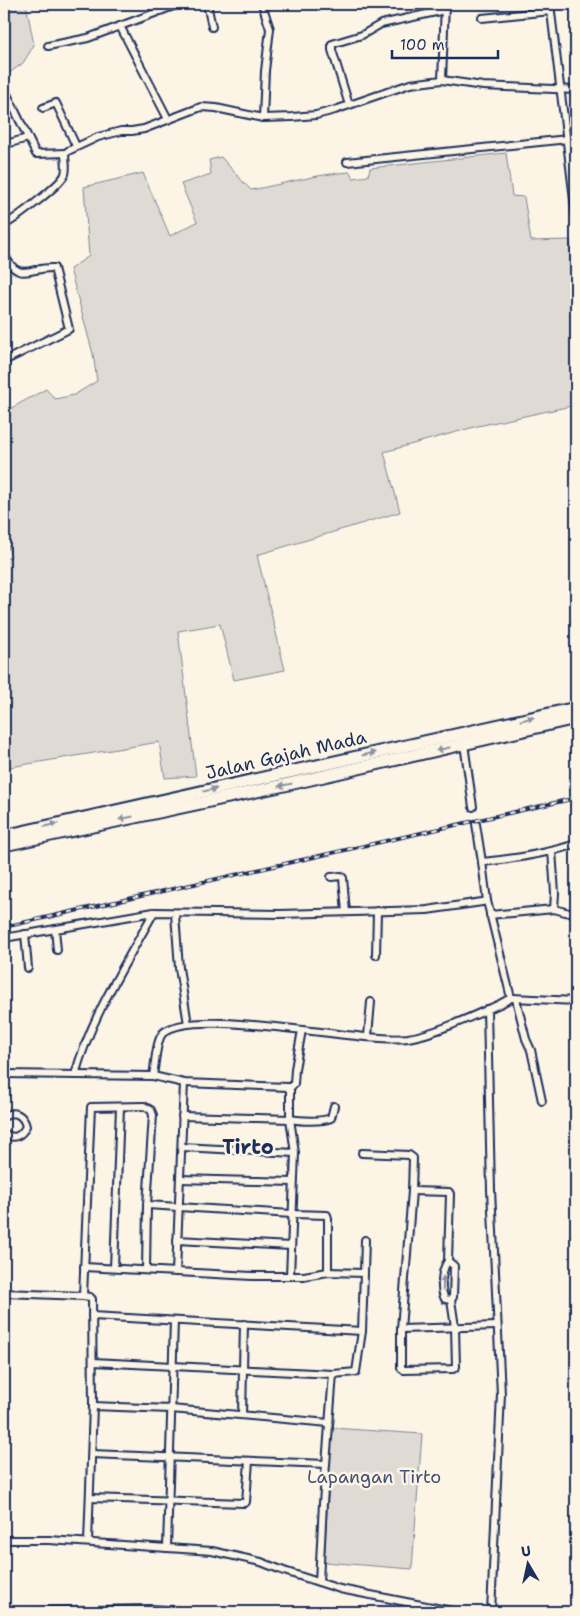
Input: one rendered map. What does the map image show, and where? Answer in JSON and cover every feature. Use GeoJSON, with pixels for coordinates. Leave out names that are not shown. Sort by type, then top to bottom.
{"type":"FeatureCollection","features":[{"type":"Feature","properties":{"kind":"highway","name":"Jalan Gajah Mada"},"geometry":{"type":"LineString","coordinates":[[4,836],[576,708]]}},
{"type":"Feature","properties":{"kind":"highway","name":"Jalan Gajah Mada"},"geometry":{"type":"LineString","coordinates":[[4,845],[289,784],[576,718]]}},
{"type":"Feature","properties":{"kind":"street"},"geometry":{"type":"LineString","coordinates":[[48,46],[88,38],[179,4]]}},
{"type":"Feature","properties":{"kind":"street"},"geometry":{"type":"LineString","coordinates":[[207,4],[212,27]]}},
{"type":"Feature","properties":{"kind":"street"},"geometry":{"type":"LineString","coordinates":[[262,4],[270,29],[265,71],[263,118]]}},
{"type":"Feature","properties":{"kind":"street"},"geometry":{"type":"LineString","coordinates":[[349,105],[332,50],[332,44],[362,35],[381,24],[445,7],[442,80]]}},
{"type":"Feature","properties":{"kind":"street"},"geometry":{"type":"LineString","coordinates":[[482,18],[550,7],[574,180],[576,216]]}},
{"type":"Feature","properties":{"kind":"street"},"geometry":{"type":"LineString","coordinates":[[120,26],[168,119]]}},
{"type":"Feature","properties":{"kind":"street"},"geometry":{"type":"LineString","coordinates":[[5,90],[36,154],[66,153],[76,146],[98,137],[121,131],[132,132],[144,129],[194,109],[214,107],[263,118],[292,118],[316,115],[410,84],[442,80],[483,86],[576,90]]}},
{"type":"Feature","properties":{"kind":"street"},"geometry":{"type":"LineString","coordinates":[[43,108],[56,102],[76,146]]}},
{"type":"Feature","properties":{"kind":"street"},"geometry":{"type":"LineString","coordinates":[[6,144],[28,138]]}},
{"type":"Feature","properties":{"kind":"street"},"geometry":{"type":"LineString","coordinates":[[347,162],[568,138]]}},
{"type":"Feature","properties":{"kind":"street"},"geometry":{"type":"LineString","coordinates":[[4,225],[24,212],[64,178],[66,173],[66,153]]}},
{"type":"Feature","properties":{"kind":"street"},"geometry":{"type":"LineString","coordinates":[[4,254],[16,270],[35,272],[54,268],[69,328],[67,331],[8,359],[4,357]]}},
{"type":"Feature","properties":{"kind":"street"},"geometry":{"type":"LineString","coordinates":[[464,744],[472,807]]}},
{"type":"Feature","properties":{"kind":"street"},"geometry":{"type":"LineString","coordinates":[[476,824],[490,915],[526,1039],[531,1050],[542,1101]]}},
{"type":"Feature","properties":{"kind":"street"},"geometry":{"type":"LineString","coordinates":[[482,862],[518,858],[576,844]]}},
{"type":"Feature","properties":{"kind":"street"},"geometry":{"type":"LineString","coordinates":[[552,851],[555,893],[554,909]]}},
{"type":"Feature","properties":{"kind":"street"},"geometry":{"type":"LineString","coordinates":[[331,877],[342,876],[344,878],[346,912]]}},
{"type":"Feature","properties":{"kind":"street"},"geometry":{"type":"LineString","coordinates":[[4,938],[154,912],[175,914],[280,914],[427,910],[487,901]]}},
{"type":"Feature","properties":{"kind":"street"},"geometry":{"type":"LineString","coordinates":[[490,915],[554,909],[573,914]]}},
{"type":"Feature","properties":{"kind":"street"},"geometry":{"type":"LineString","coordinates":[[376,955],[377,911]]}},
{"type":"Feature","properties":{"kind":"street"},"geometry":{"type":"LineString","coordinates":[[75,1075],[82,1047],[94,1021],[154,912]]}},
{"type":"Feature","properties":{"kind":"street"},"geometry":{"type":"LineString","coordinates":[[175,914],[188,1024]]}},
{"type":"Feature","properties":{"kind":"street"},"geometry":{"type":"LineString","coordinates":[[55,929],[57,950]]}},
{"type":"Feature","properties":{"kind":"street"},"geometry":{"type":"LineString","coordinates":[[26,934],[28,968]]}},
{"type":"Feature","properties":{"kind":"street"},"geometry":{"type":"LineString","coordinates":[[153,1076],[159,1039],[164,1032],[188,1024],[230,1024],[406,1038],[424,1035],[514,998],[576,1001]]}},
{"type":"Feature","properties":{"kind":"street"},"geometry":{"type":"LineString","coordinates":[[368,1036],[371,1002]]}},
{"type":"Feature","properties":{"kind":"street"},"geometry":{"type":"LineString","coordinates":[[487,1010],[489,1121],[501,1394],[492,1612]]}},
{"type":"Feature","properties":{"kind":"street"},"geometry":{"type":"LineString","coordinates":[[290,1276],[295,1153],[290,1119],[289,1089],[294,1084],[302,1030]]}},
{"type":"Feature","properties":{"kind":"street"},"geometry":{"type":"LineString","coordinates":[[4,1074],[153,1076],[184,1083],[288,1087],[289,1089]]}},
{"type":"Feature","properties":{"kind":"street"},"geometry":{"type":"LineString","coordinates":[[176,1272],[184,1083]]}},
{"type":"Feature","properties":{"kind":"street"},"geometry":{"type":"LineString","coordinates":[[83,1296],[91,1107],[144,1106],[149,1108],[153,1115],[147,1205],[146,1270]]}},
{"type":"Feature","properties":{"kind":"street"},"geometry":{"type":"LineString","coordinates":[[182,1116],[306,1121],[331,1118],[334,1106]]}},
{"type":"Feature","properties":{"kind":"street"},"geometry":{"type":"LineString","coordinates":[[114,1268],[120,1107]]}},
{"type":"Feature","properties":{"kind":"street"},"geometry":{"type":"LineString","coordinates":[[4,1117],[11,1113],[16,1113],[24,1120],[26,1126],[20,1135],[15,1137],[10,1137],[4,1133]]}},
{"type":"Feature","properties":{"kind":"street"},"geometry":{"type":"LineString","coordinates":[[182,1147],[295,1153]]}},
{"type":"Feature","properties":{"kind":"street"},"geometry":{"type":"LineString","coordinates":[[362,1153],[412,1156],[412,1191],[401,1329],[401,1368],[404,1370],[453,1369],[456,1367],[455,1327],[451,1300],[453,1297],[454,1266],[448,1261]]}},
{"type":"Feature","properties":{"kind":"street"},"geometry":{"type":"LineString","coordinates":[[180,1178],[293,1182]]}},
{"type":"Feature","properties":{"kind":"street"},"geometry":{"type":"LineString","coordinates":[[412,1191],[450,1193],[448,1261],[443,1267],[443,1293],[445,1300],[451,1300]]}},
{"type":"Feature","properties":{"kind":"street"},"geometry":{"type":"LineString","coordinates":[[147,1205],[327,1215],[328,1272]]}},
{"type":"Feature","properties":{"kind":"street"},"geometry":{"type":"LineString","coordinates":[[177,1240],[291,1246]]}},
{"type":"Feature","properties":{"kind":"street"},"geometry":{"type":"LineString","coordinates":[[93,1362],[334,1374],[356,1372],[362,1331],[365,1240]]}},
{"type":"Feature","properties":{"kind":"street"},"geometry":{"type":"LineString","coordinates":[[84,1267],[290,1276],[316,1275],[328,1272],[364,1273]]}},
{"type":"Feature","properties":{"kind":"street"},"geometry":{"type":"LineString","coordinates":[[4,1293],[90,1296],[92,1299],[93,1406],[88,1542]]}},
{"type":"Feature","properties":{"kind":"street"},"geometry":{"type":"LineString","coordinates":[[92,1316],[362,1331]]}},
{"type":"Feature","properties":{"kind":"street"},"geometry":{"type":"LineString","coordinates":[[167,1548],[174,1321]]}},
{"type":"Feature","properties":{"kind":"street"},"geometry":{"type":"LineString","coordinates":[[242,1414],[244,1324]]}},
{"type":"Feature","properties":{"kind":"street"},"geometry":{"type":"LineString","coordinates":[[401,1329],[497,1326]]}},
{"type":"Feature","properties":{"kind":"street"},"geometry":{"type":"LineString","coordinates":[[319,1582],[329,1422],[334,1374]]}},
{"type":"Feature","properties":{"kind":"street"},"geometry":{"type":"LineString","coordinates":[[93,1406],[171,1409],[329,1422]]}},
{"type":"Feature","properties":{"kind":"street"},"geometry":{"type":"LineString","coordinates":[[92,1454],[326,1464]]}},
{"type":"Feature","properties":{"kind":"street"},"geometry":{"type":"LineString","coordinates":[[90,1498],[244,1503],[246,1502],[249,1461]]}},
{"type":"Feature","properties":{"kind":"street"},"geometry":{"type":"LineString","coordinates":[[4,1540],[88,1542],[212,1551],[236,1555],[340,1589],[457,1612]]}},
{"type":"Feature","properties":{"kind":"street"},"geometry":{"type":"LineString","coordinates":[[4,1612],[134,1610],[193,1612]]}},
{"type":"Feature","properties":{"kind":"green space"},"geometry":{"type":"Polygon","coordinates":[[[4,4],[26,4],[34,45],[23,63],[4,77],[4,4]]]}},
{"type":"Feature","properties":{"kind":"green space"},"geometry":{"type":"Polygon","coordinates":[[[506,153],[512,196],[524,197],[531,241],[570,240],[576,284],[576,405],[478,426],[384,452],[400,512],[257,555],[285,670],[234,680],[220,624],[178,631],[196,776],[165,778],[159,742],[4,768],[4,559],[11,557],[4,532],[4,412],[46,389],[55,399],[74,395],[97,381],[93,354],[70,269],[89,256],[84,187],[143,173],[170,236],[197,222],[181,184],[211,174],[209,160],[221,157],[251,190],[338,173],[350,172],[353,178],[368,176],[370,168],[506,153]]]}},
{"type":"Feature","properties":{"kind":"green space","name":"Lapangan Tirto"},"geometry":{"type":"Polygon","coordinates":[[[332,1428],[422,1434],[412,1569],[324,1562],[332,1428]]]}},
{"type":"Feature","properties":{"kind":"railway"},"geometry":{"type":"LineString","coordinates":[[4,927],[576,798]]}},
{"type":"Feature","properties":{"kind":"district","name":"Tirto"},"geometry":{"type":"Point","coordinates":[248,1147]}}]}
